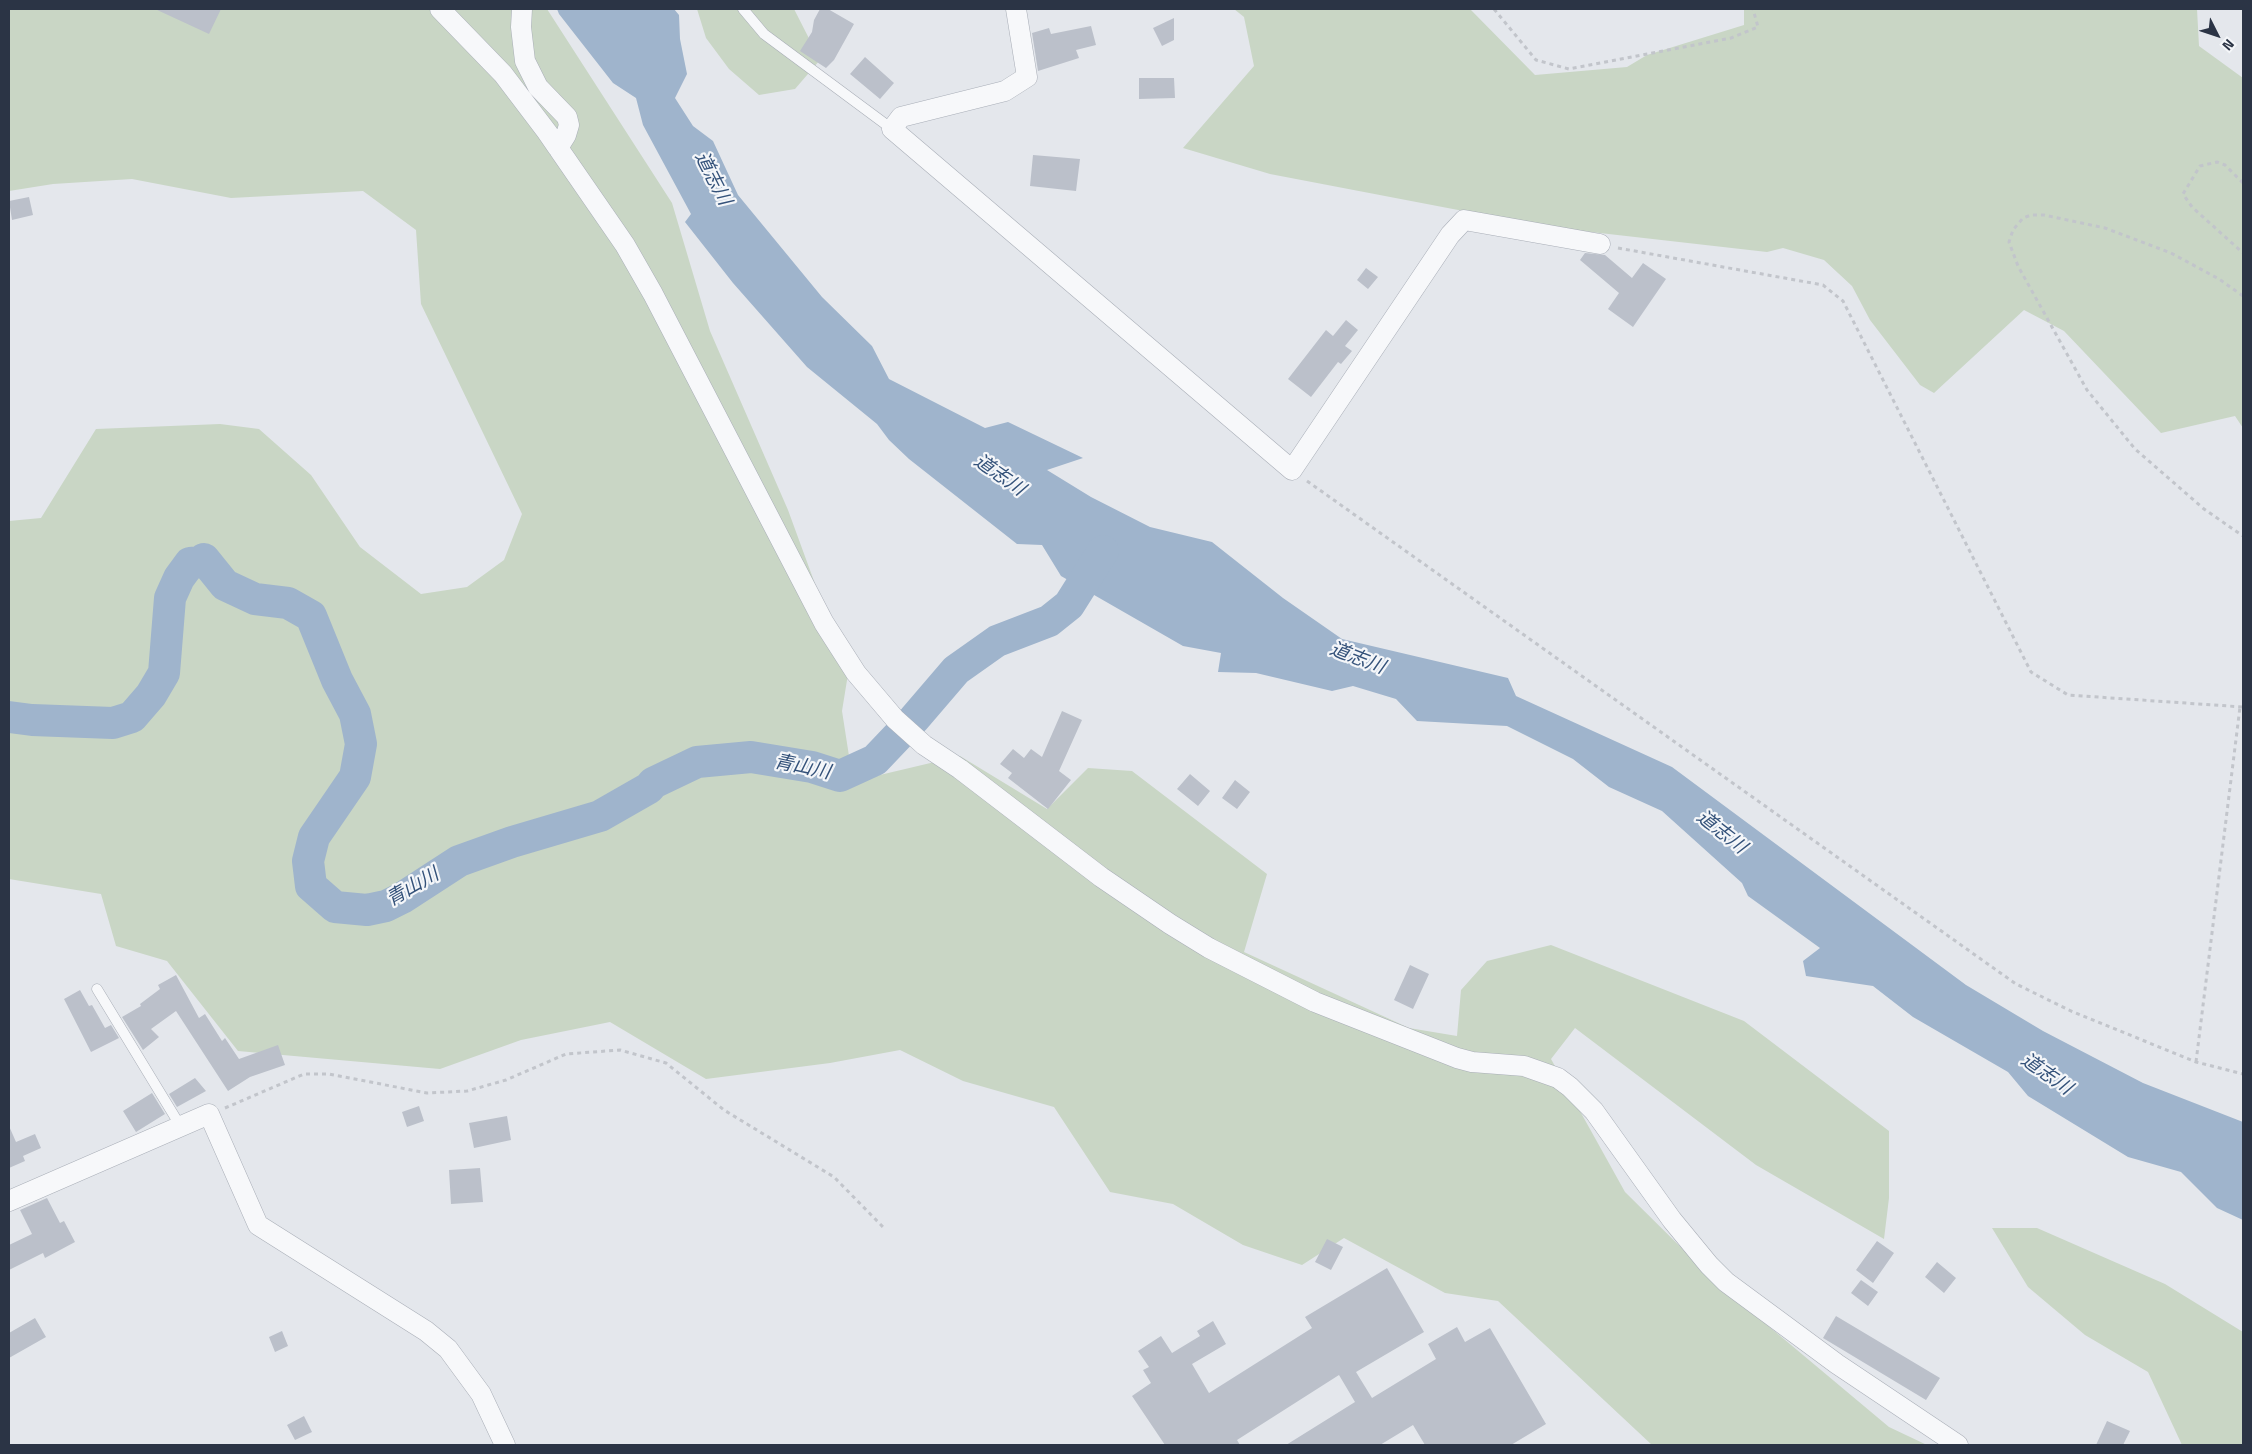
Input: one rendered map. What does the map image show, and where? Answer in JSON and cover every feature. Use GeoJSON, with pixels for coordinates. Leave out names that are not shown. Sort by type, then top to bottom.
{"type":"FeatureCollection","features":[{"type":"Feature","properties":{"kind":"street"},"geometry":{"type":"LineString","coordinates":[[440,9],[503,74],[558,148],[640,269],[824,623],[856,673],[895,719],[924,745],[1144,907],[1188,936],[1252,971],[1321,1004],[1457,1058],[1472,1062],[1524,1066],[1558,1078],[1570,1087],[1594,1112],[1672,1220],[1726,1282],[1837,1364],[1958,1445]]}},
{"type":"Feature","properties":{"kind":"street"},"geometry":{"type":"LineString","coordinates":[[522,9],[520,27],[524,61],[538,87],[567,117],[569,125],[566,135],[558,148]]}},
{"type":"Feature","properties":{"kind":"street"},"geometry":{"type":"LineString","coordinates":[[1016,9],[1027,77],[1005,91],[901,117],[892,129],[1292,470],[1450,235],[1464,220],[1600,244]]}},
{"type":"Feature","properties":{"kind":"street"},"geometry":{"type":"LineString","coordinates":[[9,1201],[210,1114],[258,1225],[426,1331],[448,1348],[481,1394],[505,1445]]}},
{"type":"Feature","properties":{"kind":"lane"},"geometry":{"type":"LineString","coordinates":[[743,9],[764,34],[892,129]]}},
{"type":"Feature","properties":{"kind":"lane"},"geometry":{"type":"LineString","coordinates":[[97,988],[181,1128]]}},
{"type":"Feature","properties":{"kind":"path"},"geometry":{"type":"LineString","coordinates":[[1494,9],[1536,60],[1569,69],[1731,38],[1758,27],[1753,9]]}},
{"type":"Feature","properties":{"kind":"path"},"geometry":{"type":"LineString","coordinates":[[2243,182],[2225,165],[2217,162],[2200,166],[2183,194],[2192,207],[2243,253]]}},
{"type":"Feature","properties":{"kind":"path"},"geometry":{"type":"LineString","coordinates":[[2243,296],[2218,279],[2171,253],[2105,228],[2044,215],[2031,215],[2023,218],[2013,230],[2009,242],[2018,266],[2087,390],[2135,449],[2204,509],[2243,536]]}},
{"type":"Feature","properties":{"kind":"path"},"geometry":{"type":"LineString","coordinates":[[1600,244],[1823,285],[1843,301],[2031,672],[2068,695],[2242,707],[2196,1062]]}},
{"type":"Feature","properties":{"kind":"path"},"geometry":{"type":"LineString","coordinates":[[1292,470],[2016,984],[2071,1011],[2196,1062],[2243,1074]]}},
{"type":"Feature","properties":{"kind":"path"},"geometry":{"type":"LineString","coordinates":[[210,1114],[304,1074],[346,1077],[427,1093],[467,1091],[506,1080],[566,1054],[620,1050],[666,1063],[724,1110],[834,1177],[883,1227]]}},
{"type":"Feature","properties":{"kind":"green space"},"geometry":{"type":"Polygon","coordinates":[[[9,9],[547,9],[672,203],[710,331],[788,510],[848,674],[842,711],[849,756],[825,788],[960,756],[1047,809],[1088,768],[1132,771],[1267,874],[1244,952],[1409,1028],[1457,1036],[1461,990],[1487,961],[1551,945],[1744,1021],[1889,1131],[1889,1198],[1884,1239],[1756,1165],[1575,1028],[1551,1059],[1625,1192],[1717,1283],[1889,1427],[1927,1445],[1652,1445],[1498,1301],[1445,1293],[1344,1238],[1302,1265],[1243,1245],[1173,1204],[1110,1192],[1054,1107],[963,1081],[900,1050],[830,1063],[706,1079],[610,1022],[521,1040],[440,1069],[238,1051],[167,961],[116,946],[101,894],[9,879],[9,521],[41,518],[96,429],[220,424],[259,429],[311,475],[360,547],[421,594],[467,587],[504,560],[522,514],[421,304],[416,230],[363,191],[231,198],[132,179],[53,184],[9,191],[9,9]]]}},
{"type":"Feature","properties":{"kind":"green space"},"geometry":{"type":"Polygon","coordinates":[[[697,9],[794,9],[820,60],[795,89],[759,95],[729,69],[706,38],[697,9]]]}},
{"type":"Feature","properties":{"kind":"green space"},"geometry":{"type":"Polygon","coordinates":[[[1234,9],[1470,9],[1535,75],[1627,67],[1647,55],[1744,25],[1744,9],[2197,9],[2199,46],[2243,78],[2243,428],[2235,416],[2161,433],[2064,331],[2024,310],[1934,393],[1920,385],[1870,320],[1852,286],[1824,260],[1783,248],[1767,252],[1547,227],[1270,174],[1183,148],[1254,66],[1244,17],[1234,9]]]}},
{"type":"Feature","properties":{"kind":"green space"},"geometry":{"type":"Polygon","coordinates":[[[1992,1228],[2037,1228],[2165,1284],[2243,1332],[2243,1445],[2182,1445],[2148,1372],[2085,1335],[2028,1287],[1992,1228]]]}},
{"type":"Feature","properties":{"kind":"water","name":"道志川"},"geometry":{"type":"Polygon","coordinates":[[[557,9],[674,9],[679,15],[680,39],[687,74],[675,98],[693,126],[713,141],[738,195],[822,297],[872,346],[889,379],[985,428],[1008,422],[1083,458],[1047,470],[1091,497],[1150,527],[1212,542],[1283,598],[1342,639],[1508,678],[1516,696],[1672,767],[1966,985],[2043,1031],[2143,1083],[2243,1122],[2243,1220],[2217,1208],[2181,1172],[2128,1157],[2028,1096],[2008,1072],[1913,1017],[1873,986],[1806,976],[1803,961],[1820,948],[1748,896],[1742,883],[1662,811],[1609,787],[1573,759],[1507,726],[1417,721],[1396,699],[1353,686],[1332,691],[1256,673],[1218,672],[1221,653],[1183,646],[1061,576],[1042,545],[1017,544],[909,459],[889,440],[877,424],[807,367],[733,283],[685,222],[691,214],[643,125],[636,98],[613,83],[557,9]]]}},
{"type":"Feature","properties":{"kind":"building"},"geometry":{"type":"Polygon","coordinates":[[[155,9],[221,9],[209,34],[155,9]]]}},
{"type":"Feature","properties":{"kind":"building"},"geometry":{"type":"Polygon","coordinates":[[[820,9],[828,9],[854,24],[834,60],[826,68],[800,51],[812,32],[814,20],[820,9]]]}},
{"type":"Feature","properties":{"kind":"building"},"geometry":{"type":"Polygon","coordinates":[[[1174,18],[1174,40],[1162,46],[1153,28],[1174,18]]]}},
{"type":"Feature","properties":{"kind":"building"},"geometry":{"type":"Polygon","coordinates":[[[1091,26],[1096,45],[1076,50],[1079,58],[1038,71],[1032,33],[1049,28],[1051,34],[1091,26]]]}},
{"type":"Feature","properties":{"kind":"building"},"geometry":{"type":"Polygon","coordinates":[[[865,57],[894,83],[880,99],[850,74],[865,57]]]}},
{"type":"Feature","properties":{"kind":"building"},"geometry":{"type":"Polygon","coordinates":[[[1139,78],[1174,78],[1175,98],[1139,99],[1139,78]]]}},
{"type":"Feature","properties":{"kind":"building"},"geometry":{"type":"Polygon","coordinates":[[[1033,155],[1080,159],[1076,191],[1030,186],[1033,155]]]}},
{"type":"Feature","properties":{"kind":"building"},"geometry":{"type":"Polygon","coordinates":[[[29,197],[33,215],[12,220],[9,201],[29,197]]]}},
{"type":"Feature","properties":{"kind":"building"},"geometry":{"type":"Polygon","coordinates":[[[1585,253],[1605,255],[1632,278],[1643,263],[1666,279],[1633,327],[1608,309],[1619,293],[1580,260],[1585,253]]]}},
{"type":"Feature","properties":{"kind":"building"},"geometry":{"type":"Polygon","coordinates":[[[1366,268],[1378,277],[1368,289],[1357,280],[1366,268]]]}},
{"type":"Feature","properties":{"kind":"building"},"geometry":{"type":"Polygon","coordinates":[[[1346,320],[1358,330],[1345,346],[1352,351],[1341,364],[1338,362],[1311,397],[1288,379],[1326,330],[1333,336],[1346,320]]]}},
{"type":"Feature","properties":{"kind":"building"},"geometry":{"type":"Polygon","coordinates":[[[1062,711],[1082,720],[1059,771],[1071,780],[1048,809],[1008,778],[1012,773],[1000,764],[1013,749],[1024,758],[1031,749],[1042,757],[1062,711]]]}},
{"type":"Feature","properties":{"kind":"building"},"geometry":{"type":"Polygon","coordinates":[[[1190,774],[1210,791],[1198,806],[1177,789],[1190,774]]]}},
{"type":"Feature","properties":{"kind":"building"},"geometry":{"type":"Polygon","coordinates":[[[1235,780],[1250,792],[1237,809],[1222,798],[1235,780]]]}},
{"type":"Feature","properties":{"kind":"building"},"geometry":{"type":"Polygon","coordinates":[[[1410,965],[1429,974],[1413,1009],[1394,1000],[1410,965]]]}},
{"type":"Feature","properties":{"kind":"building"},"geometry":{"type":"Polygon","coordinates":[[[176,975],[199,1018],[205,1014],[222,1041],[225,1038],[239,1059],[278,1045],[285,1065],[250,1077],[228,1091],[176,1011],[151,1029],[159,1037],[143,1050],[122,1017],[141,1006],[140,1004],[160,989],[158,985],[176,975]]]}},
{"type":"Feature","properties":{"kind":"building"},"geometry":{"type":"Polygon","coordinates":[[[80,990],[89,1006],[92,1005],[105,1028],[111,1025],[119,1038],[91,1052],[64,999],[80,990]]]}},
{"type":"Feature","properties":{"kind":"building"},"geometry":{"type":"Polygon","coordinates":[[[195,1078],[206,1091],[177,1107],[169,1094],[195,1078]]]}},
{"type":"Feature","properties":{"kind":"building"},"geometry":{"type":"Polygon","coordinates":[[[152,1093],[165,1114],[136,1132],[123,1111],[152,1093]]]}},
{"type":"Feature","properties":{"kind":"building"},"geometry":{"type":"Polygon","coordinates":[[[419,1106],[424,1121],[407,1127],[402,1112],[419,1106]]]}},
{"type":"Feature","properties":{"kind":"building"},"geometry":{"type":"Polygon","coordinates":[[[507,1116],[511,1140],[474,1148],[469,1123],[507,1116]]]}},
{"type":"Feature","properties":{"kind":"building"},"geometry":{"type":"Polygon","coordinates":[[[9,1126],[16,1142],[35,1134],[41,1148],[23,1156],[25,1161],[9,1168],[9,1126]]]}},
{"type":"Feature","properties":{"kind":"building"},"geometry":{"type":"Polygon","coordinates":[[[480,1168],[483,1202],[451,1204],[449,1170],[480,1168]]]}},
{"type":"Feature","properties":{"kind":"building"},"geometry":{"type":"Polygon","coordinates":[[[47,1198],[60,1223],[64,1221],[75,1242],[45,1258],[43,1253],[9,1270],[9,1245],[32,1234],[20,1210],[47,1198]]]}},
{"type":"Feature","properties":{"kind":"building"},"geometry":{"type":"Polygon","coordinates":[[[1327,1239],[1343,1247],[1331,1270],[1315,1262],[1327,1239]]]}},
{"type":"Feature","properties":{"kind":"building"},"geometry":{"type":"Polygon","coordinates":[[[1877,1241],[1894,1253],[1873,1283],[1856,1270],[1877,1241]]]}},
{"type":"Feature","properties":{"kind":"building"},"geometry":{"type":"Polygon","coordinates":[[[1937,1262],[1956,1278],[1944,1293],[1925,1277],[1937,1262]]]}},
{"type":"Feature","properties":{"kind":"building"},"geometry":{"type":"Polygon","coordinates":[[[1387,1268],[1424,1332],[1356,1372],[1372,1398],[1436,1359],[1428,1344],[1457,1327],[1465,1342],[1490,1328],[1546,1424],[1511,1445],[1425,1445],[1413,1425],[1380,1445],[1286,1445],[1355,1402],[1339,1375],[1237,1440],[1240,1445],[1165,1445],[1132,1396],[1151,1383],[1143,1370],[1149,1367],[1138,1351],[1161,1336],[1172,1353],[1200,1336],[1197,1331],[1213,1321],[1226,1344],[1192,1364],[1209,1393],[1312,1328],[1305,1317],[1387,1268]]]}},
{"type":"Feature","properties":{"kind":"building"},"geometry":{"type":"Polygon","coordinates":[[[1861,1280],[1878,1292],[1868,1306],[1851,1293],[1861,1280]]]}},
{"type":"Feature","properties":{"kind":"building"},"geometry":{"type":"Polygon","coordinates":[[[1836,1316],[1940,1378],[1926,1400],[1823,1338],[1836,1316]]]}},
{"type":"Feature","properties":{"kind":"building"},"geometry":{"type":"Polygon","coordinates":[[[35,1318],[46,1337],[9,1358],[9,1333],[35,1318]]]}},
{"type":"Feature","properties":{"kind":"building"},"geometry":{"type":"Polygon","coordinates":[[[282,1331],[288,1346],[275,1352],[269,1337],[282,1331]]]}},
{"type":"Feature","properties":{"kind":"building"},"geometry":{"type":"Polygon","coordinates":[[[304,1416],[312,1432],[295,1440],[287,1425],[304,1416]]]}},
{"type":"Feature","properties":{"kind":"building"},"geometry":{"type":"Polygon","coordinates":[[[2107,1421],[2130,1431],[2123,1445],[2096,1445],[2107,1421]]]}},
{"type":"Feature","properties":{"kind":"waterway","name":"青山川"},"geometry":{"type":"LineString","coordinates":[[9,717],[32,720],[113,723],[132,717],[151,695],[164,673],[170,598],[179,578],[190,563],[202,562],[204,559],[225,585],[255,599],[288,603],[311,616],[337,680],[355,714],[361,744],[355,777],[314,837],[308,861],[311,886],[335,907],[367,910],[386,906],[402,898],[459,861],[512,842],[600,816],[649,788],[653,783],[697,762],[751,757],[812,767],[840,776],[875,760],[914,719],[956,670],[997,641],[1049,621],[1069,605],[1103,551]]}}]}
